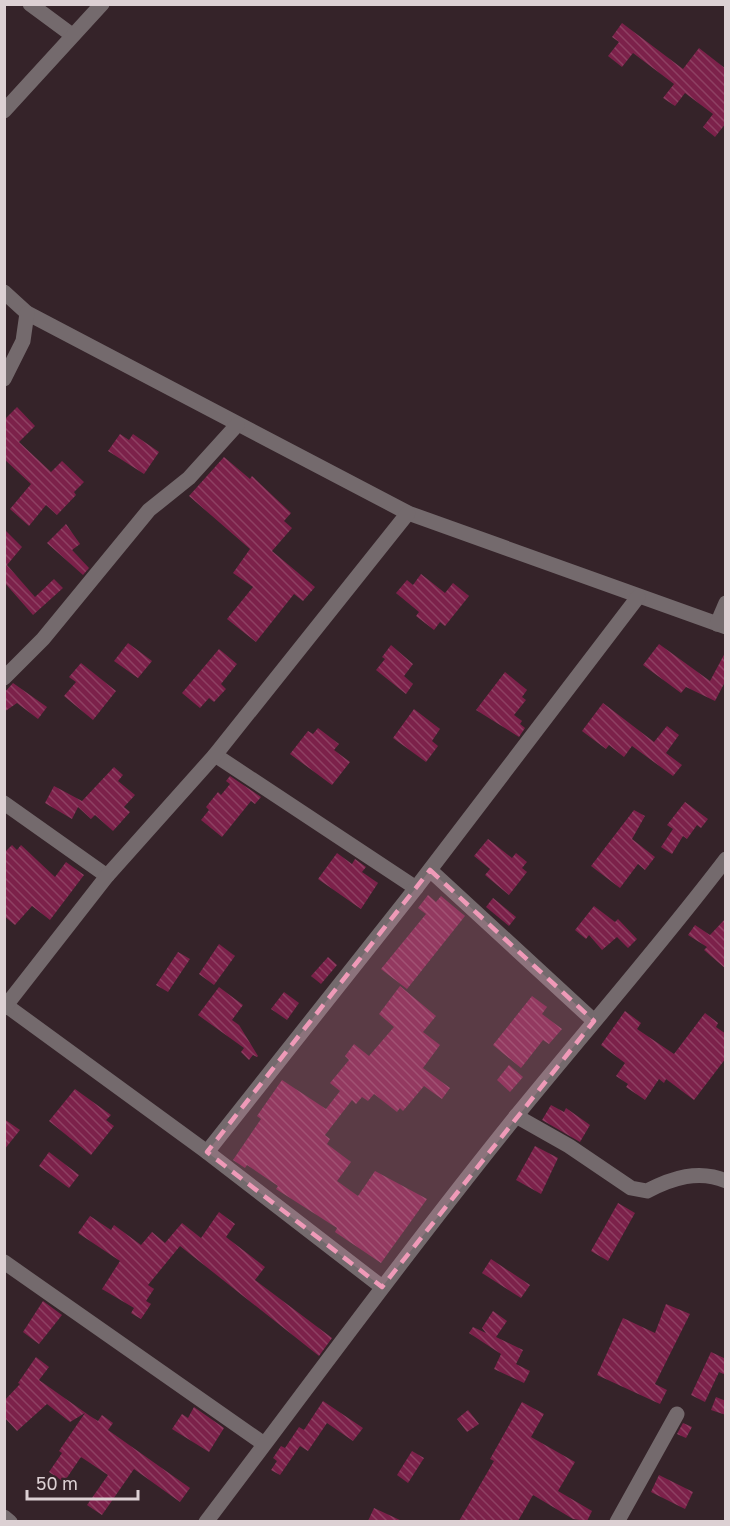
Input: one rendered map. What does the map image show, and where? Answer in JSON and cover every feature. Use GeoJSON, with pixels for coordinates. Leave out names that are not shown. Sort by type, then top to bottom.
{"type":"FeatureCollection","features":[{"type":"Feature","properties":{"kind":"street"},"geometry":{"type":"LineString","coordinates":[[30,4],[72,35]]}},
{"type":"Feature","properties":{"kind":"street"},"geometry":{"type":"LineString","coordinates":[[4,111],[102,4]]}},
{"type":"Feature","properties":{"kind":"street"},"geometry":{"type":"LineString","coordinates":[[4,292],[27,313],[408,513],[721,625],[726,603]]}},
{"type":"Feature","properties":{"kind":"street"},"geometry":{"type":"LineString","coordinates":[[4,379],[23,341],[27,313]]}},
{"type":"Feature","properties":{"kind":"street"},"geometry":{"type":"LineString","coordinates":[[4,678],[50,630],[149,510],[189,478],[237,425]]}},
{"type":"Feature","properties":{"kind":"street"},"geometry":{"type":"LineString","coordinates":[[382,1287],[207,1152],[6,1007],[107,876],[215,754],[408,513]]}},
{"type":"Feature","properties":{"kind":"street"},"geometry":{"type":"LineString","coordinates":[[207,1152],[430,870],[638,597]]}},
{"type":"Feature","properties":{"kind":"street"},"geometry":{"type":"LineString","coordinates":[[215,754],[416,888]]}},
{"type":"Feature","properties":{"kind":"street"},"geometry":{"type":"LineString","coordinates":[[4,803],[107,876]]}},
{"type":"Feature","properties":{"kind":"street"},"geometry":{"type":"LineString","coordinates":[[206,1521],[382,1287],[516,1116],[661,944],[726,859]]}},
{"type":"Feature","properties":{"kind":"street"},"geometry":{"type":"LineString","coordinates":[[430,870],[594,1021]]}},
{"type":"Feature","properties":{"kind":"street"},"geometry":{"type":"LineString","coordinates":[[516,1116],[569,1146],[631,1188],[647,1191],[668,1180],[709,1174],[726,1181]]}},
{"type":"Feature","properties":{"kind":"street"},"geometry":{"type":"LineString","coordinates":[[4,1262],[264,1444]]}},
{"type":"Feature","properties":{"kind":"street"},"geometry":{"type":"LineString","coordinates":[[617,1521],[677,1414]]}},
{"type":"Feature","properties":{"kind":"street"},"geometry":{"type":"LineString","coordinates":[[4,1517],[10,1521]]}},
{"type":"Feature","properties":{"kind":"highlighted area"},"geometry":{"type":"Polygon","coordinates":[[[430,870],[594,1021],[382,1287],[207,1152],[430,870]]]}},
{"type":"Feature","properties":{"kind":"building"},"geometry":{"type":"Polygon","coordinates":[[[622,23],[683,69],[699,48],[726,69],[726,123],[715,137],[703,127],[713,114],[685,93],[675,106],[663,98],[674,84],[633,53],[622,67],[608,56],[619,42],[612,37],[622,23]]]}},
{"type":"Feature","properties":{"kind":"building"},"geometry":{"type":"Polygon","coordinates":[[[17,407],[35,426],[19,442],[51,472],[62,461],[84,482],[74,492],[76,495],[57,515],[46,505],[29,526],[10,509],[31,484],[4,459],[4,420],[17,407]]]}},
{"type":"Feature","properties":{"kind":"building"},"geometry":{"type":"Polygon","coordinates":[[[120,434],[129,440],[133,434],[159,452],[144,474],[108,451],[120,434]]]}},
{"type":"Feature","properties":{"kind":"building"},"geometry":{"type":"Polygon","coordinates":[[[224,457],[250,479],[252,476],[291,513],[284,521],[292,528],[272,551],[315,587],[303,601],[294,594],[256,642],[227,619],[253,587],[233,573],[250,549],[189,496],[224,457]]]}},
{"type":"Feature","properties":{"kind":"building"},"geometry":{"type":"Polygon","coordinates":[[[66,524],[80,544],[72,550],[89,568],[83,575],[47,543],[66,524]]]}},
{"type":"Feature","properties":{"kind":"building"},"geometry":{"type":"Polygon","coordinates":[[[4,529],[22,547],[7,565],[35,597],[54,579],[63,588],[33,615],[4,582],[4,529]]]}},
{"type":"Feature","properties":{"kind":"building"},"geometry":{"type":"Polygon","coordinates":[[[421,574],[445,593],[453,583],[469,596],[445,626],[440,622],[434,630],[416,616],[419,612],[396,593],[407,580],[413,585],[421,574]]]}},
{"type":"Feature","properties":{"kind":"building"},"geometry":{"type":"Polygon","coordinates":[[[128,643],[152,661],[138,678],[114,661],[128,643]]]}},
{"type":"Feature","properties":{"kind":"building"},"geometry":{"type":"Polygon","coordinates":[[[659,644],[710,681],[726,651],[726,680],[715,701],[686,687],[681,693],[643,665],[659,644]]]}},
{"type":"Feature","properties":{"kind":"building"},"geometry":{"type":"Polygon","coordinates":[[[391,645],[413,664],[404,676],[413,684],[406,694],[376,670],[385,659],[382,657],[391,645]]]}},
{"type":"Feature","properties":{"kind":"building"},"geometry":{"type":"Polygon","coordinates":[[[219,649],[237,664],[221,684],[226,689],[214,702],[209,698],[200,708],[182,693],[219,649]]]}},
{"type":"Feature","properties":{"kind":"building"},"geometry":{"type":"Polygon","coordinates":[[[81,663],[116,691],[93,720],[64,696],[76,682],[69,677],[81,663]]]}},
{"type":"Feature","properties":{"kind":"building"},"geometry":{"type":"Polygon","coordinates":[[[505,672],[527,690],[522,697],[526,700],[514,715],[522,721],[520,724],[525,728],[519,737],[476,710],[505,672]]]}},
{"type":"Feature","properties":{"kind":"building"},"geometry":{"type":"Polygon","coordinates":[[[13,683],[47,707],[38,719],[17,703],[4,712],[4,693],[13,683]]]}},
{"type":"Feature","properties":{"kind":"building"},"geometry":{"type":"Polygon","coordinates":[[[603,703],[654,742],[667,726],[679,735],[666,753],[682,765],[673,776],[632,746],[624,757],[609,745],[606,749],[582,731],[603,703]]]}},
{"type":"Feature","properties":{"kind":"building"},"geometry":{"type":"Polygon","coordinates":[[[414,709],[440,729],[432,741],[438,746],[426,762],[393,738],[414,709]]]}},
{"type":"Feature","properties":{"kind":"building"},"geometry":{"type":"Polygon","coordinates":[[[318,728],[339,744],[334,750],[350,762],[332,785],[290,754],[308,731],[313,734],[318,728]]]}},
{"type":"Feature","properties":{"kind":"building"},"geometry":{"type":"Polygon","coordinates":[[[114,767],[123,775],[118,781],[135,795],[124,807],[130,812],[113,831],[95,815],[91,819],[78,807],[72,819],[45,803],[54,786],[82,801],[114,767]]]}},
{"type":"Feature","properties":{"kind":"building"},"geometry":{"type":"Polygon","coordinates":[[[230,776],[261,797],[255,804],[251,801],[222,837],[201,820],[209,810],[206,807],[218,792],[221,795],[230,784],[226,781],[230,776]]]}},
{"type":"Feature","properties":{"kind":"building"},"geometry":{"type":"Polygon","coordinates":[[[685,802],[708,819],[701,828],[697,825],[687,839],[683,836],[672,854],[661,847],[673,829],[667,825],[685,802]]]}},
{"type":"Feature","properties":{"kind":"building"},"geometry":{"type":"Polygon","coordinates":[[[634,810],[645,816],[632,839],[655,857],[645,870],[638,864],[620,888],[591,866],[634,810]]]}},
{"type":"Feature","properties":{"kind":"building"},"geometry":{"type":"Polygon","coordinates":[[[488,839],[512,858],[516,853],[527,862],[522,868],[527,872],[509,895],[485,875],[490,869],[474,856],[488,839]]]}},
{"type":"Feature","properties":{"kind":"building"},"geometry":{"type":"Polygon","coordinates":[[[12,845],[17,850],[21,845],[55,877],[66,862],[84,875],[50,920],[32,906],[15,925],[4,916],[4,853],[12,845]]]}},
{"type":"Feature","properties":{"kind":"building"},"geometry":{"type":"Polygon","coordinates":[[[337,853],[352,864],[355,859],[366,867],[362,872],[378,883],[361,909],[318,879],[337,853]]]}},
{"type":"Feature","properties":{"kind":"building"},"geometry":{"type":"Polygon","coordinates":[[[428,895],[436,902],[441,896],[465,916],[407,989],[381,969],[426,914],[418,908],[428,895]]]}},
{"type":"Feature","properties":{"kind":"building"},"geometry":{"type":"Polygon","coordinates":[[[493,898],[516,917],[509,926],[486,907],[493,898]]]}},
{"type":"Feature","properties":{"kind":"building"},"geometry":{"type":"Polygon","coordinates":[[[594,906],[615,922],[618,919],[637,939],[628,948],[617,937],[602,950],[589,935],[586,939],[575,930],[594,906]]]}},
{"type":"Feature","properties":{"kind":"building"},"geometry":{"type":"Polygon","coordinates":[[[726,918],[726,969],[704,950],[707,947],[688,935],[695,925],[710,935],[726,918]]]}},
{"type":"Feature","properties":{"kind":"building"},"geometry":{"type":"Polygon","coordinates":[[[219,944],[235,956],[214,985],[199,974],[219,944]]]}},
{"type":"Feature","properties":{"kind":"building"},"geometry":{"type":"Polygon","coordinates":[[[178,952],[190,959],[168,992],[156,985],[178,952]]]}},
{"type":"Feature","properties":{"kind":"building"},"geometry":{"type":"Polygon","coordinates":[[[328,957],[337,965],[321,984],[311,976],[328,957]]]}},
{"type":"Feature","properties":{"kind":"building"},"geometry":{"type":"Polygon","coordinates":[[[400,986],[436,1016],[423,1032],[440,1045],[423,1068],[450,1088],[442,1099],[424,1086],[403,1111],[400,1108],[397,1112],[374,1094],[368,1101],[362,1097],[356,1104],[352,1100],[325,1135],[330,1139],[327,1144],[351,1162],[337,1181],[358,1196],[375,1171],[427,1199],[381,1263],[335,1232],[337,1228],[276,1189],[278,1186],[247,1165],[245,1168],[233,1160],[261,1119],[257,1116],[282,1080],[326,1109],[340,1091],[330,1083],[349,1060],[345,1056],[354,1044],[369,1056],[394,1027],[379,1014],[400,986]]]}},
{"type":"Feature","properties":{"kind":"building"},"geometry":{"type":"Polygon","coordinates":[[[219,987],[243,1005],[232,1020],[239,1025],[257,1057],[253,1055],[249,1060],[241,1052],[244,1048],[198,1015],[219,987]]]}},
{"type":"Feature","properties":{"kind":"building"},"geometry":{"type":"Polygon","coordinates":[[[284,992],[299,1003],[287,1020],[271,1009],[284,992]]]}},
{"type":"Feature","properties":{"kind":"building"},"geometry":{"type":"Polygon","coordinates":[[[532,996],[547,1007],[542,1014],[562,1029],[549,1044],[543,1040],[521,1068],[493,1045],[532,996]]]}},
{"type":"Feature","properties":{"kind":"building"},"geometry":{"type":"Polygon","coordinates":[[[625,1011],[641,1023],[637,1029],[674,1054],[705,1013],[718,1023],[716,1027],[726,1034],[726,1058],[694,1100],[666,1079],[664,1083],[659,1079],[645,1100],[626,1087],[628,1084],[616,1076],[625,1063],[601,1045],[625,1011]]]}},
{"type":"Feature","properties":{"kind":"building"},"geometry":{"type":"Polygon","coordinates":[[[509,1065],[523,1077],[510,1092],[497,1080],[509,1065]]]}},
{"type":"Feature","properties":{"kind":"building"},"geometry":{"type":"Polygon","coordinates":[[[75,1089],[111,1115],[106,1120],[114,1126],[91,1155],[49,1121],[75,1089]]]}},
{"type":"Feature","properties":{"kind":"building"},"geometry":{"type":"Polygon","coordinates":[[[551,1105],[564,1112],[566,1108],[590,1125],[580,1142],[542,1120],[551,1105]]]}},
{"type":"Feature","properties":{"kind":"building"},"geometry":{"type":"Polygon","coordinates":[[[4,1119],[20,1130],[4,1150],[4,1119]]]}},
{"type":"Feature","properties":{"kind":"building"},"geometry":{"type":"Polygon","coordinates":[[[535,1146],[558,1158],[541,1194],[516,1180],[535,1146]]]}},
{"type":"Feature","properties":{"kind":"building"},"geometry":{"type":"Polygon","coordinates":[[[49,1152],[79,1175],[69,1188],[39,1166],[49,1152]]]}},
{"type":"Feature","properties":{"kind":"building"},"geometry":{"type":"Polygon","coordinates":[[[618,1203],[635,1213],[608,1261],[591,1251],[618,1203]]]}},
{"type":"Feature","properties":{"kind":"building"},"geometry":{"type":"Polygon","coordinates":[[[219,1212],[235,1224],[226,1237],[265,1267],[255,1280],[332,1338],[319,1356],[180,1246],[148,1285],[154,1289],[146,1301],[151,1304],[141,1319],[131,1313],[134,1308],[102,1289],[120,1261],[78,1233],[90,1216],[111,1230],[114,1225],[141,1245],[152,1232],[165,1243],[182,1223],[201,1238],[219,1212]]]}},
{"type":"Feature","properties":{"kind":"building"},"geometry":{"type":"Polygon","coordinates":[[[491,1259],[530,1285],[521,1298],[482,1273],[491,1259]]]}},
{"type":"Feature","properties":{"kind":"building"},"geometry":{"type":"Polygon","coordinates":[[[43,1301],[62,1315],[39,1344],[23,1332],[43,1301]]]}},
{"type":"Feature","properties":{"kind":"building"},"geometry":{"type":"Polygon","coordinates":[[[666,1304],[690,1314],[655,1384],[667,1390],[660,1404],[597,1375],[623,1318],[655,1333],[666,1304]]]}},
{"type":"Feature","properties":{"kind":"building"},"geometry":{"type":"Polygon","coordinates":[[[493,1311],[507,1321],[496,1337],[523,1350],[516,1364],[530,1371],[524,1383],[494,1369],[501,1354],[469,1333],[473,1327],[486,1333],[482,1328],[493,1311]]]}},
{"type":"Feature","properties":{"kind":"building"},"geometry":{"type":"Polygon","coordinates":[[[711,1352],[726,1359],[726,1375],[719,1372],[705,1402],[691,1395],[711,1352]]]}},
{"type":"Feature","properties":{"kind":"building"},"geometry":{"type":"Polygon","coordinates":[[[36,1357],[49,1367],[39,1380],[98,1421],[102,1415],[113,1423],[108,1430],[190,1488],[180,1502],[134,1469],[102,1515],[87,1505],[108,1475],[81,1457],[64,1482],[49,1472],[62,1453],[59,1451],[85,1413],[70,1422],[47,1404],[17,1431],[4,1417],[4,1401],[20,1384],[18,1383],[36,1357]]]}},
{"type":"Feature","properties":{"kind":"building"},"geometry":{"type":"Polygon","coordinates":[[[716,1397],[726,1401],[726,1415],[711,1410],[716,1397]]]}},
{"type":"Feature","properties":{"kind":"building"},"geometry":{"type":"Polygon","coordinates":[[[323,1401],[363,1428],[353,1441],[327,1423],[308,1451],[300,1446],[280,1475],[271,1470],[277,1461],[273,1458],[281,1446],[285,1448],[299,1427],[304,1430],[323,1401]]]}},
{"type":"Feature","properties":{"kind":"building"},"geometry":{"type":"Polygon","coordinates":[[[522,1402],[544,1414],[531,1437],[575,1462],[558,1491],[592,1511],[587,1521],[573,1519],[533,1495],[518,1521],[459,1521],[494,1461],[490,1459],[522,1402]]]}},
{"type":"Feature","properties":{"kind":"building"},"geometry":{"type":"Polygon","coordinates":[[[194,1407],[224,1428],[209,1452],[172,1429],[182,1414],[188,1418],[194,1407]]]}},
{"type":"Feature","properties":{"kind":"building"},"geometry":{"type":"Polygon","coordinates":[[[468,1410],[479,1424],[467,1432],[457,1419],[468,1410]]]}},
{"type":"Feature","properties":{"kind":"building"},"geometry":{"type":"Polygon","coordinates":[[[683,1423],[692,1427],[686,1438],[677,1434],[683,1423]]]}},
{"type":"Feature","properties":{"kind":"building"},"geometry":{"type":"Polygon","coordinates":[[[412,1451],[424,1458],[408,1483],[397,1475],[412,1451]]]}},
{"type":"Feature","properties":{"kind":"building"},"geometry":{"type":"Polygon","coordinates":[[[659,1475],[693,1492],[685,1509],[651,1492],[659,1475]]]}},
{"type":"Feature","properties":{"kind":"building"},"geometry":{"type":"Polygon","coordinates":[[[374,1508],[402,1521],[368,1521],[374,1508]]]}}]}
